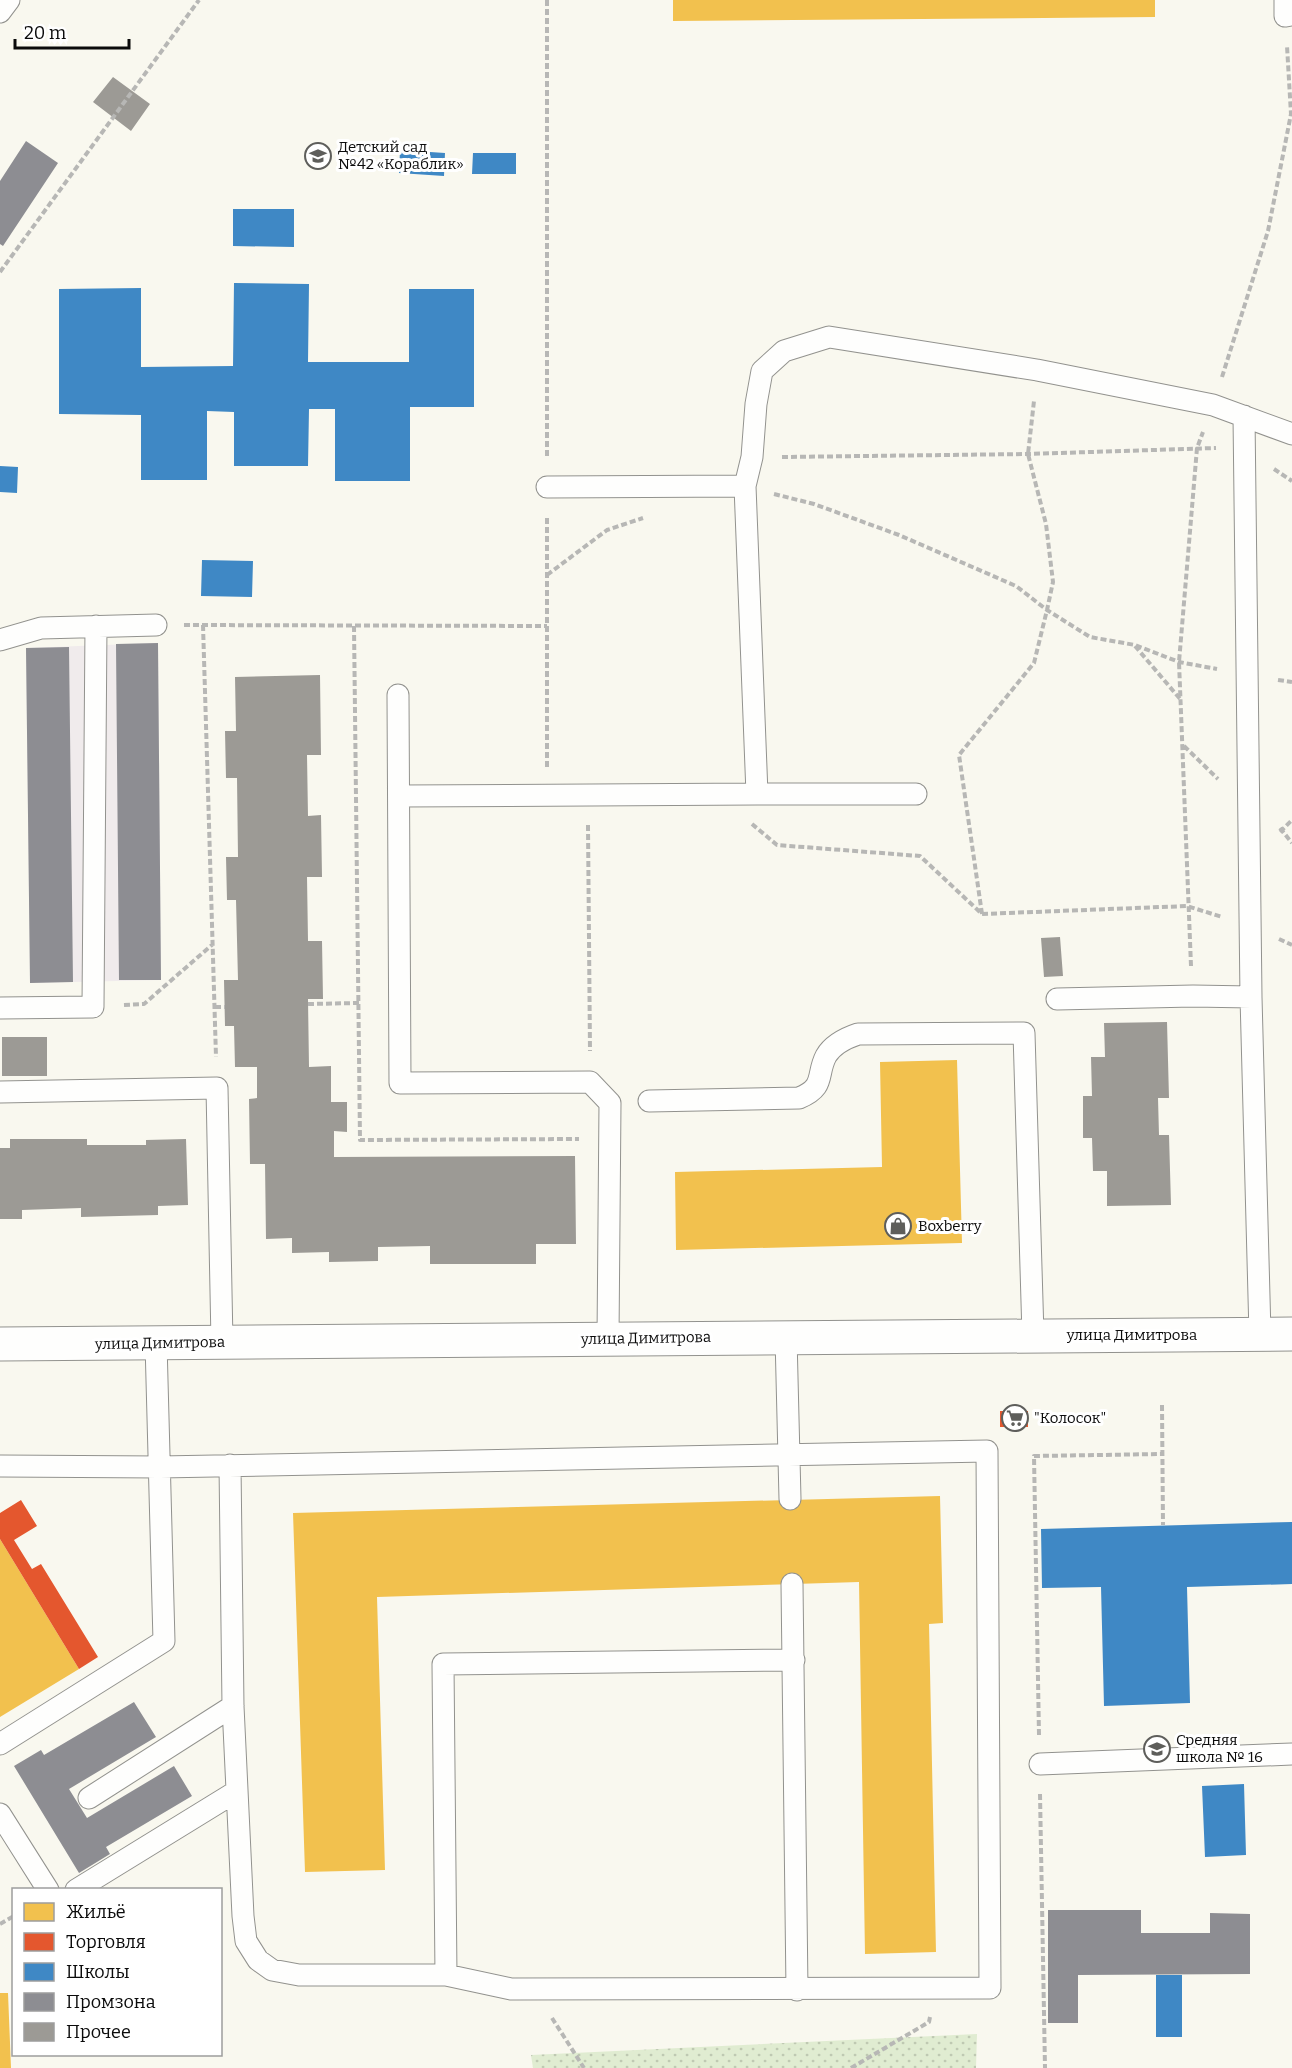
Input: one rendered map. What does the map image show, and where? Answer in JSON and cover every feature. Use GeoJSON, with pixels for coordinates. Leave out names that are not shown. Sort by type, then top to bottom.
{"type":"FeatureCollection","features":[{"type":"Feature","properties":{"kind":"street","name":"улица Димитрова"},"geometry":{"type":"LineString","coordinates":[[0,1344],[1276,1334]]}},
{"type":"Feature","properties":{"kind":"lane"},"geometry":{"type":"LineString","coordinates":[[0,12],[9,0]]}},
{"type":"Feature","properties":{"kind":"lane"},"geometry":{"type":"LineString","coordinates":[[1285,0],[1285,16],[1292,15]]}},
{"type":"Feature","properties":{"kind":"lane"},"geometry":{"type":"LineString","coordinates":[[757,794],[745,486],[752,457],[756,404],[762,371],[784,351],[829,337],[1037,370],[1214,405],[1292,434]]}},
{"type":"Feature","properties":{"kind":"lane"},"geometry":{"type":"LineString","coordinates":[[1244,416],[1251,997],[1276,1334]]}},
{"type":"Feature","properties":{"kind":"lane"},"geometry":{"type":"LineString","coordinates":[[547,487],[745,486]]}},
{"type":"Feature","properties":{"kind":"lane"},"geometry":{"type":"LineString","coordinates":[[0,640],[41,628],[156,624]]}},
{"type":"Feature","properties":{"kind":"lane"},"geometry":{"type":"LineString","coordinates":[[0,1008],[93,1007],[96,626]]}},
{"type":"Feature","properties":{"kind":"lane"},"geometry":{"type":"LineString","coordinates":[[398,695],[400,1083],[590,1082],[610,1103],[608,1339]]}},
{"type":"Feature","properties":{"kind":"lane"},"geometry":{"type":"LineString","coordinates":[[400,796],[916,794]]}},
{"type":"Feature","properties":{"kind":"lane"},"geometry":{"type":"LineString","coordinates":[[1057,999],[1251,997]]}},
{"type":"Feature","properties":{"kind":"lane"},"geometry":{"type":"LineString","coordinates":[[649,1101],[799,1098],[810,1094],[817,1086],[826,1056],[834,1046],[858,1034],[1024,1033],[1033,1335]]}},
{"type":"Feature","properties":{"kind":"lane"},"geometry":{"type":"LineString","coordinates":[[0,1092],[217,1088],[222,1342]]}},
{"type":"Feature","properties":{"kind":"lane"},"geometry":{"type":"LineString","coordinates":[[786,1337],[790,1499]]}},
{"type":"Feature","properties":{"kind":"lane"},"geometry":{"type":"LineString","coordinates":[[0,1744],[164,1641],[156,1343]]}},
{"type":"Feature","properties":{"kind":"lane"},"geometry":{"type":"LineString","coordinates":[[0,1466],[160,1467],[230,1465],[789,1456],[987,1451],[990,1988],[511,1989],[446,1975],[299,1975],[272,1970],[258,1960],[246,1941],[243,1916],[233,1707],[230,1465]]}},
{"type":"Feature","properties":{"kind":"lane"},"geometry":{"type":"LineString","coordinates":[[792,1584],[797,1990]]}},
{"type":"Feature","properties":{"kind":"lane"},"geometry":{"type":"LineString","coordinates":[[446,1975],[443,1664],[794,1660]]}},
{"type":"Feature","properties":{"kind":"lane"},"geometry":{"type":"LineString","coordinates":[[89,1798],[233,1707]]}},
{"type":"Feature","properties":{"kind":"lane"},"geometry":{"type":"LineString","coordinates":[[1040,1764],[1292,1754]]}},
{"type":"Feature","properties":{"kind":"lane"},"geometry":{"type":"LineString","coordinates":[[79,1888],[237,1791]]}},
{"type":"Feature","properties":{"kind":"lane"},"geometry":{"type":"LineString","coordinates":[[0,1814],[47,1888]]}},
{"type":"Feature","properties":{"kind":"path"},"geometry":{"type":"LineString","coordinates":[[0,272],[199,0]]}},
{"type":"Feature","properties":{"kind":"path"},"geometry":{"type":"LineString","coordinates":[[547,0],[547,795]]}},
{"type":"Feature","properties":{"kind":"path"},"geometry":{"type":"LineString","coordinates":[[982,914],[958,755],[1034,663],[1053,582],[1046,524],[1028,454],[1037,370]]}},
{"type":"Feature","properties":{"kind":"path"},"geometry":{"type":"LineString","coordinates":[[752,457],[1028,454],[1197,448]]}},
{"type":"Feature","properties":{"kind":"path"},"geometry":{"type":"LineString","coordinates":[[745,486],[814,504],[898,535],[1016,586],[1047,610],[1090,637],[1135,645],[1179,662],[1292,682]]}},
{"type":"Feature","properties":{"kind":"path"},"geometry":{"type":"LineString","coordinates":[[547,575],[607,530],[650,516]]}},
{"type":"Feature","properties":{"kind":"path"},"geometry":{"type":"LineString","coordinates":[[156,624],[547,626]]}},
{"type":"Feature","properties":{"kind":"path"},"geometry":{"type":"LineString","coordinates":[[203,625],[217,1088]]}},
{"type":"Feature","properties":{"kind":"path"},"geometry":{"type":"LineString","coordinates":[[1135,645],[1182,701]]}},
{"type":"Feature","properties":{"kind":"path"},"geometry":{"type":"LineString","coordinates":[[716,794],[777,844],[920,856],[982,914],[1187,906],[1292,945]]}},
{"type":"Feature","properties":{"kind":"path"},"geometry":{"type":"LineString","coordinates":[[587,795],[590,1082]]}},
{"type":"Feature","properties":{"kind":"path"},"geometry":{"type":"LineString","coordinates":[[93,1007],[144,1004],[213,944]]}},
{"type":"Feature","properties":{"kind":"path"},"geometry":{"type":"LineString","coordinates":[[308,1004],[359,1003]]}},
{"type":"Feature","properties":{"kind":"path"},"geometry":{"type":"LineString","coordinates":[[215,1007],[225,1006]]}},
{"type":"Feature","properties":{"kind":"path"},"geometry":{"type":"LineString","coordinates":[[1162,1405],[1163,1525]]}},
{"type":"Feature","properties":{"kind":"path"},"geometry":{"type":"LineString","coordinates":[[1045,2068],[1034,1456],[1162,1454]]}},
{"type":"Feature","properties":{"kind":"path"},"geometry":{"type":"LineString","coordinates":[[534,1989],[584,2068]]}},
{"type":"Feature","properties":{"kind":"path"},"geometry":{"type":"LineString","coordinates":[[851,2068],[930,2022],[930,1989]]}},
{"type":"Feature","properties":{"kind":"shaded area"},"geometry":{"type":"Polygon","coordinates":[[[158,643],[161,980],[30,983],[26,648],[158,643]]]}},
{"type":"Feature","properties":{"kind":"green space"},"geometry":{"type":"Polygon","coordinates":[[[977,2034],[976,2068],[533,2068],[531,2055],[977,2034]]]}},
{"type":"Feature","properties":{"kind":"building: Жильё"},"geometry":{"type":"Polygon","coordinates":[[[673,0],[1155,0],[1155,17],[673,21],[673,0]]]}},
{"type":"Feature","properties":{"kind":"building: Жильё"},"geometry":{"type":"Polygon","coordinates":[[[957,1060],[962,1243],[676,1250],[675,1172],[882,1167],[880,1062],[957,1060]]]}},
{"type":"Feature","properties":{"kind":"building: Жильё"},"geometry":{"type":"Polygon","coordinates":[[[940,1496],[943,1623],[929,1624],[936,1952],[865,1954],[859,1582],[377,1597],[385,1870],[305,1872],[293,1513],[940,1496]]]}},
{"type":"Feature","properties":{"kind":"building: Жильё"},"geometry":{"type":"Polygon","coordinates":[[[0,1539],[79,1669],[0,1717],[0,1539]]]}},
{"type":"Feature","properties":{"kind":"building: Жильё"},"geometry":{"type":"Polygon","coordinates":[[[0,1993],[8,1993],[11,2068],[0,2068],[0,1993]]]}},
{"type":"Feature","properties":{"kind":"building: Торговля"},"geometry":{"type":"Polygon","coordinates":[[[1000,1411],[1028,1411],[1028,1427],[1000,1427],[1000,1411]]]}},
{"type":"Feature","properties":{"kind":"building: Торговля"},"geometry":{"type":"Polygon","coordinates":[[[21,1500],[37,1526],[14,1540],[32,1569],[41,1564],[98,1657],[79,1669],[0,1539],[0,1513],[21,1500]]]}},
{"type":"Feature","properties":{"kind":"building: Школы"},"geometry":{"type":"Polygon","coordinates":[[[400,150],[445,153],[444,176],[399,173],[400,150]]]}},
{"type":"Feature","properties":{"kind":"building: Школы"},"geometry":{"type":"Polygon","coordinates":[[[473,153],[516,153],[516,174],[472,174],[473,153]]]}},
{"type":"Feature","properties":{"kind":"building: Школы"},"geometry":{"type":"Polygon","coordinates":[[[233,209],[294,209],[294,247],[233,246],[233,209]]]}},
{"type":"Feature","properties":{"kind":"building: Школы"},"geometry":{"type":"Polygon","coordinates":[[[234,283],[309,284],[308,362],[409,362],[409,289],[474,289],[474,407],[410,407],[410,481],[335,481],[335,409],[309,409],[308,466],[234,466],[234,412],[207,411],[207,480],[141,480],[141,415],[59,414],[59,289],[141,288],[141,367],[233,366],[234,283]]]}},
{"type":"Feature","properties":{"kind":"building: Школы"},"geometry":{"type":"Polygon","coordinates":[[[0,466],[18,467],[17,493],[0,492],[0,466]]]}},
{"type":"Feature","properties":{"kind":"building: Школы"},"geometry":{"type":"Polygon","coordinates":[[[202,560],[253,561],[252,597],[201,596],[202,560]]]}},
{"type":"Feature","properties":{"kind":"building: Школы"},"geometry":{"type":"Polygon","coordinates":[[[1292,1522],[1292,1584],[1187,1587],[1190,1703],[1104,1706],[1101,1587],[1042,1588],[1041,1529],[1292,1522]]]}},
{"type":"Feature","properties":{"kind":"building: Школы"},"geometry":{"type":"Polygon","coordinates":[[[1244,1784],[1246,1855],[1205,1857],[1202,1786],[1244,1784]]]}},
{"type":"Feature","properties":{"kind":"building: Школы"},"geometry":{"type":"Polygon","coordinates":[[[1156,1975],[1182,1975],[1182,2037],[1156,2037],[1156,1975]]]}},
{"type":"Feature","properties":{"kind":"building: Промзона"},"geometry":{"type":"Polygon","coordinates":[[[26,141],[58,163],[3,246],[0,244],[0,181],[26,141]]]}},
{"type":"Feature","properties":{"kind":"building: Промзона"},"geometry":{"type":"Polygon","coordinates":[[[158,643],[161,980],[119,980],[116,644],[158,643]]]}},
{"type":"Feature","properties":{"kind":"building: Промзона"},"geometry":{"type":"Polygon","coordinates":[[[69,647],[73,982],[30,983],[26,648],[69,647]]]}},
{"type":"Feature","properties":{"kind":"building: Промзона"},"geometry":{"type":"Polygon","coordinates":[[[134,1702],[156,1737],[69,1789],[87,1818],[174,1766],[192,1796],[106,1847],[110,1854],[79,1873],[14,1766],[41,1750],[44,1755],[134,1702]]]}},
{"type":"Feature","properties":{"kind":"building: Промзона"},"geometry":{"type":"Polygon","coordinates":[[[1048,1910],[1141,1910],[1141,1933],[1210,1933],[1210,1913],[1250,1914],[1250,1974],[1078,1975],[1078,2023],[1048,2023],[1048,1910]]]}},
{"type":"Feature","properties":{"kind":"building: Прочее"},"geometry":{"type":"Polygon","coordinates":[[[113,77],[150,104],[131,131],[93,102],[113,77]]]}},
{"type":"Feature","properties":{"kind":"building: Прочее"},"geometry":{"type":"Polygon","coordinates":[[[320,675],[321,755],[307,755],[308,816],[321,815],[322,877],[307,877],[308,941],[322,941],[323,999],[308,999],[309,1067],[331,1066],[331,1102],[347,1102],[347,1132],[334,1131],[334,1157],[575,1156],[576,1244],[536,1244],[536,1264],[430,1264],[430,1246],[378,1247],[378,1261],[329,1262],[329,1252],[292,1253],[292,1238],[266,1239],[265,1164],[250,1164],[249,1099],[257,1098],[257,1067],[235,1067],[234,1026],[225,1026],[224,980],[238,980],[236,900],[227,900],[226,857],[238,857],[237,778],[226,778],[225,731],[236,731],[235,677],[320,675]]]}},
{"type":"Feature","properties":{"kind":"building: Прочее"},"geometry":{"type":"Polygon","coordinates":[[[1060,937],[1063,976],[1044,977],[1041,938],[1060,937]]]}},
{"type":"Feature","properties":{"kind":"building: Прочее"},"geometry":{"type":"Polygon","coordinates":[[[1167,1022],[1169,1098],[1158,1098],[1159,1135],[1169,1135],[1171,1205],[1107,1206],[1107,1171],[1093,1171],[1092,1138],[1083,1138],[1083,1096],[1092,1096],[1091,1057],[1105,1057],[1104,1023],[1167,1022]]]}},
{"type":"Feature","properties":{"kind":"building: Прочее"},"geometry":{"type":"Polygon","coordinates":[[[2,1037],[47,1037],[47,1076],[2,1076],[2,1037]]]}},
{"type":"Feature","properties":{"kind":"building: Прочее"},"geometry":{"type":"Polygon","coordinates":[[[10,1139],[87,1139],[87,1145],[146,1145],[146,1140],[186,1139],[188,1205],[158,1206],[158,1215],[81,1217],[81,1208],[22,1210],[22,1219],[0,1219],[0,1148],[10,1148],[10,1139]]]}},
{"type":"Feature","properties":{"kind":"place","name":"Детский сад №42 «Кораблик»"},"geometry":{"type":"Point","coordinates":[318,156]}},
{"type":"Feature","properties":{"kind":"place","name":"Boxberry"},"geometry":{"type":"Point","coordinates":[898,1226]}},
{"type":"Feature","properties":{"kind":"place","name":"\"Колосок\""},"geometry":{"type":"Point","coordinates":[1015,1418]}},
{"type":"Feature","properties":{"kind":"place","name":"Средняя школа № 16"},"geometry":{"type":"Point","coordinates":[1157,1749]}}]}
